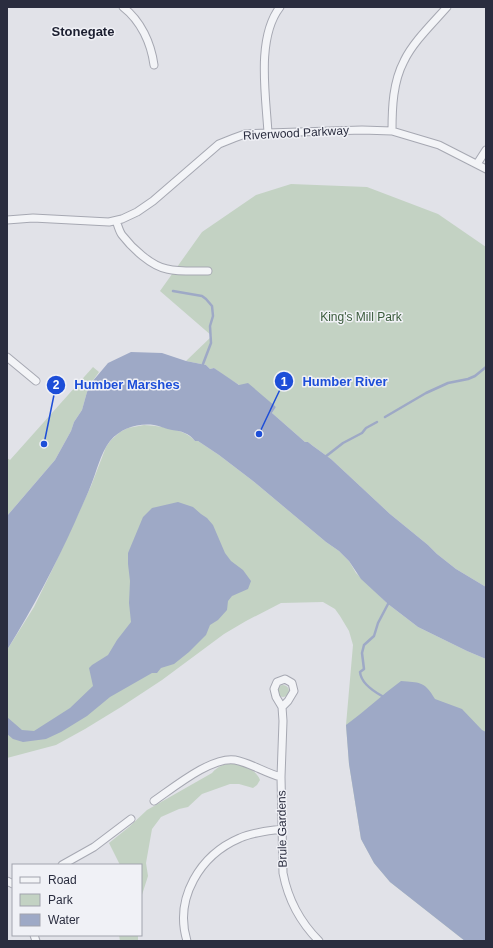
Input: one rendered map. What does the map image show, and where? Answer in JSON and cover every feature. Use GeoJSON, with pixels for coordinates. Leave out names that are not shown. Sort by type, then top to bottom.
{"type":"FeatureCollection","features":[{"type":"Feature","properties":{"kind":"street"},"geometry":{"type":"LineString","coordinates":[[123,7],[141,26],[148,42],[154,65]]}},
{"type":"Feature","properties":{"kind":"street"},"geometry":{"type":"LineString","coordinates":[[130,13],[136,7]]}},
{"type":"Feature","properties":{"kind":"street"},"geometry":{"type":"LineString","coordinates":[[268,132],[264,58],[269,30],[280,7]]}},
{"type":"Feature","properties":{"kind":"street"},"geometry":{"type":"LineString","coordinates":[[392,131],[392,107],[395,84],[404,60],[417,41],[447,7]]}},
{"type":"Feature","properties":{"kind":"street","name":"Riverwood Parkway"},"geometry":{"type":"LineString","coordinates":[[7,220],[33,218],[93,222],[116,221],[144,208],[219,144],[245,134],[268,132],[362,130],[392,131],[439,144],[486,169]]}},
{"type":"Feature","properties":{"kind":"street"},"geometry":{"type":"LineString","coordinates":[[477,164],[486,150]]}},
{"type":"Feature","properties":{"kind":"street"},"geometry":{"type":"LineString","coordinates":[[116,221],[122,235],[142,255],[155,265],[173,270],[208,271]]}},
{"type":"Feature","properties":{"kind":"street"},"geometry":{"type":"LineString","coordinates":[[7,357],[36,381]]}},
{"type":"Feature","properties":{"kind":"street","name":"Brule Gardens"},"geometry":{"type":"LineString","coordinates":[[282,707],[281,852],[285,887],[289,898],[299,915],[318,941]]}},
{"type":"Feature","properties":{"kind":"street"},"geometry":{"type":"LineString","coordinates":[[154,801],[208,765],[224,760],[242,762],[281,777]]}},
{"type":"Feature","properties":{"kind":"street"},"geometry":{"type":"LineString","coordinates":[[64,864],[94,847],[131,819]]}},
{"type":"Feature","properties":{"kind":"street"},"geometry":{"type":"LineString","coordinates":[[187,941],[184,924],[186,901],[188,892],[200,869],[215,854],[241,837],[254,833],[282,829]]}},
{"type":"Feature","properties":{"kind":"green space","name":"King's Mill Park"},"geometry":{"type":"Polygon","coordinates":[[[291,184],[367,187],[438,214],[486,247],[486,587],[456,569],[437,554],[390,514],[331,459],[308,442],[305,442],[272,413],[276,407],[226,377],[214,368],[210,369],[206,365],[186,361],[212,336],[160,291],[202,232],[256,195],[291,184]]]}},
{"type":"Feature","properties":{"kind":"green space"},"geometry":{"type":"Polygon","coordinates":[[[93,367],[99,372],[87,392],[82,410],[74,422],[71,431],[55,460],[7,516],[7,458],[10,460],[93,367]]]}},
{"type":"Feature","properties":{"kind":"green space"},"geometry":{"type":"Polygon","coordinates":[[[144,425],[164,427],[179,431],[191,437],[195,441],[198,441],[219,455],[339,551],[349,561],[356,573],[388,604],[418,627],[486,659],[486,941],[465,941],[390,882],[374,863],[361,839],[349,764],[346,725],[353,645],[349,631],[340,616],[335,609],[323,602],[281,603],[224,634],[162,680],[85,729],[56,745],[7,758],[7,650],[34,607],[54,566],[91,486],[106,447],[120,432],[128,428],[144,425]]]}},
{"type":"Feature","properties":{"kind":"green space"},"geometry":{"type":"Polygon","coordinates":[[[281,685],[285,685],[289,691],[285,697],[281,697],[277,693],[277,689],[281,685]]]}},
{"type":"Feature","properties":{"kind":"green space"},"geometry":{"type":"Polygon","coordinates":[[[233,763],[245,767],[256,773],[260,780],[253,788],[239,784],[230,784],[202,794],[188,807],[179,809],[161,817],[152,829],[146,863],[148,876],[142,895],[142,864],[120,864],[109,843],[147,810],[224,765],[233,763]]]}},
{"type":"Feature","properties":{"kind":"green space"},"geometry":{"type":"Polygon","coordinates":[[[119,936],[138,936],[138,941],[120,941],[119,936]]]}},
{"type":"Feature","properties":{"kind":"water"},"geometry":{"type":"Polygon","coordinates":[[[131,352],[162,353],[186,361],[206,365],[210,369],[214,368],[239,385],[248,383],[276,407],[272,413],[305,442],[308,442],[331,459],[390,514],[437,554],[456,569],[486,587],[486,659],[418,627],[388,604],[361,579],[349,561],[339,551],[326,542],[253,481],[219,455],[198,441],[195,441],[185,433],[156,425],[130,427],[114,436],[110,441],[101,457],[87,495],[60,555],[35,603],[7,650],[7,516],[55,460],[71,431],[74,422],[82,410],[87,392],[92,382],[108,363],[131,352]]]}},
{"type":"Feature","properties":{"kind":"water"},"geometry":{"type":"Polygon","coordinates":[[[178,502],[193,507],[213,525],[225,553],[231,561],[243,570],[251,581],[248,589],[232,596],[228,601],[227,610],[218,620],[210,625],[206,635],[174,664],[161,668],[157,673],[152,673],[110,697],[87,716],[61,732],[46,739],[23,742],[13,739],[7,734],[7,717],[22,730],[34,731],[70,708],[93,686],[89,668],[108,655],[131,622],[128,553],[143,517],[152,508],[178,502]]]}},
{"type":"Feature","properties":{"kind":"water"},"geometry":{"type":"Polygon","coordinates":[[[401,681],[424,685],[428,688],[435,699],[462,709],[482,730],[486,732],[486,941],[465,941],[390,882],[374,863],[361,839],[349,764],[346,725],[401,681]]]}},
{"type":"Feature","properties":{"kind":"waterway"},"geometry":{"type":"LineString","coordinates":[[173,291],[202,296],[212,306],[213,316],[210,326],[211,343],[203,364]]}},
{"type":"Feature","properties":{"kind":"waterway"},"geometry":{"type":"LineString","coordinates":[[385,417],[426,393],[448,383],[475,376],[486,367]]}},
{"type":"Feature","properties":{"kind":"waterway"},"geometry":{"type":"LineString","coordinates":[[325,457],[343,443],[362,433],[366,428],[377,422]]}},
{"type":"Feature","properties":{"kind":"waterway"},"geometry":{"type":"LineString","coordinates":[[382,696],[365,683],[360,672],[364,669],[362,653],[364,645],[374,636],[378,623],[388,604]]}},
{"type":"Feature","properties":{"kind":"place","name":"Humber River"},"geometry":{"type":"Point","coordinates":[259,434]}},
{"type":"Feature","properties":{"kind":"place","name":"Humber Marshes"},"geometry":{"type":"Point","coordinates":[44,444]}},
{"type":"Feature","properties":{"kind":"district","name":"Stonegate"},"geometry":{"type":"Point","coordinates":[83,31]}}]}
